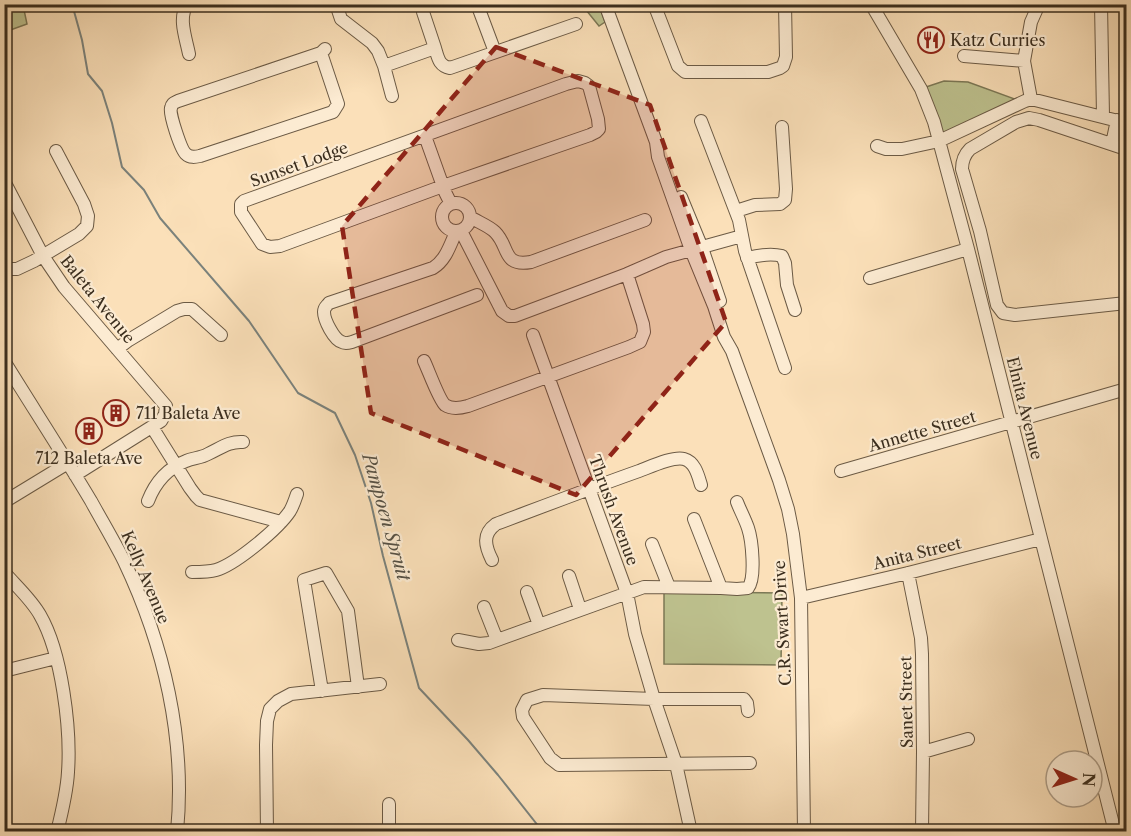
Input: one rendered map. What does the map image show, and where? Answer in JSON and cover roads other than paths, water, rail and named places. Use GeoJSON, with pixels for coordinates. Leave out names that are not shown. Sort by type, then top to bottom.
{"type":"FeatureCollection","features":[{"type":"Feature","properties":{"kind":"street"},"geometry":{"type":"LineString","coordinates":[[187,4],[182,20],[189,54]]}},
{"type":"Feature","properties":{"kind":"street"},"geometry":{"type":"LineString","coordinates":[[336,4],[341,19],[372,43],[378,51],[392,96]]}},
{"type":"Feature","properties":{"kind":"street"},"geometry":{"type":"LineString","coordinates":[[477,4],[495,52]]}},
{"type":"Feature","properties":{"kind":"street","name":"C.R. Swart Drive"},"geometry":{"type":"LineString","coordinates":[[605,4],[656,142],[665,155],[697,249],[721,303],[732,351],[788,509],[801,598],[804,831]]}},
{"type":"Feature","properties":{"kind":"street"},"geometry":{"type":"LineString","coordinates":[[654,4],[678,66],[685,72],[768,72],[783,66],[786,57],[785,4]]}},
{"type":"Feature","properties":{"kind":"street","name":"Elnita Avenue"},"geometry":{"type":"LineString","coordinates":[[871,4],[921,89],[939,141],[1115,831]]}},
{"type":"Feature","properties":{"kind":"street"},"geometry":{"type":"LineString","coordinates":[[1031,99],[1023,61],[1031,22],[1039,4]]}},
{"type":"Feature","properties":{"kind":"street"},"geometry":{"type":"LineString","coordinates":[[1101,4],[1103,116]]}},
{"type":"Feature","properties":{"kind":"street"},"geometry":{"type":"LineString","coordinates":[[423,12],[441,64],[450,68],[576,24]]}},
{"type":"Feature","properties":{"kind":"street"},"geometry":{"type":"LineString","coordinates":[[384,66],[435,48]]}},
{"type":"Feature","properties":{"kind":"street"},"geometry":{"type":"LineString","coordinates":[[323,51],[337,99],[337,107],[333,112],[200,156],[190,157],[184,153],[171,118],[171,108],[177,101],[323,51]]}},
{"type":"Feature","properties":{"kind":"street"},"geometry":{"type":"LineString","coordinates":[[964,56],[1023,61]]}},
{"type":"Feature","properties":{"kind":"street","name":"Sunset Lodge"},"geometry":{"type":"LineString","coordinates":[[578,81],[589,86],[599,124],[596,132],[443,186],[280,246],[270,247],[262,244],[241,212],[241,204],[244,201],[566,84],[578,81]]}},
{"type":"Feature","properties":{"kind":"street"},"geometry":{"type":"LineString","coordinates":[[877,146],[886,149],[902,149],[939,141],[1031,99],[1122,122],[1112,144]]}},
{"type":"Feature","properties":{"kind":"street"},"geometry":{"type":"LineString","coordinates":[[1126,149],[1029,118],[1016,122],[970,149],[964,157],[962,169],[980,231],[997,304],[1003,313],[1015,315],[1126,303]]}},
{"type":"Feature","properties":{"kind":"street"},"geometry":{"type":"LineString","coordinates":[[701,121],[739,219],[747,258],[785,368]]}},
{"type":"Feature","properties":{"kind":"street"},"geometry":{"type":"LineString","coordinates":[[736,211],[755,205],[780,204],[785,200],[782,127]]}},
{"type":"Feature","properties":{"kind":"street"},"geometry":{"type":"LineString","coordinates":[[425,136],[451,204]]}},
{"type":"Feature","properties":{"kind":"street"},"geometry":{"type":"LineString","coordinates":[[4,269],[17,269],[43,256],[87,226],[88,216],[84,204],[56,151]]}},
{"type":"Feature","properties":{"kind":"street","name":"Baleta Avenue"},"geometry":{"type":"LineString","coordinates":[[4,181],[43,256],[64,287],[166,406],[161,421],[152,427]]}},
{"type":"Feature","properties":{"kind":"street"},"geometry":{"type":"LineString","coordinates":[[477,296],[344,343],[334,336],[325,317],[324,309],[329,303],[438,265],[458,231],[468,226],[470,217],[467,209],[455,203],[444,210],[442,220],[447,228],[458,231],[502,311],[509,316],[524,313],[666,257],[742,236]]}},
{"type":"Feature","properties":{"kind":"street"},"geometry":{"type":"LineString","coordinates":[[470,217],[495,232],[511,260],[524,263],[552,255],[645,220]]}},
{"type":"Feature","properties":{"kind":"street"},"geometry":{"type":"LineString","coordinates":[[870,278],[968,249]]}},
{"type":"Feature","properties":{"kind":"street"},"geometry":{"type":"LineString","coordinates":[[747,258],[760,255],[779,255],[784,258],[786,279],[795,310]]}},
{"type":"Feature","properties":{"kind":"street"},"geometry":{"type":"LineString","coordinates":[[424,361],[442,402],[453,408],[463,407],[640,342],[643,337],[643,324],[627,274]]}},
{"type":"Feature","properties":{"kind":"street"},"geometry":{"type":"LineString","coordinates":[[117,349],[177,310],[192,309],[221,334]]}},
{"type":"Feature","properties":{"kind":"street","name":"Thrush Avenue"},"geometry":{"type":"LineString","coordinates":[[533,335],[627,593],[635,634],[676,764],[691,831]]}},
{"type":"Feature","properties":{"kind":"street","name":"Kelly Avenue"},"geometry":{"type":"LineString","coordinates":[[4,361],[68,463],[124,561],[153,635],[165,672],[173,711],[177,745],[177,831]]}},
{"type":"Feature","properties":{"kind":"street","name":"Annette Street"},"geometry":{"type":"LineString","coordinates":[[841,471],[1126,389]]}},
{"type":"Feature","properties":{"kind":"street"},"geometry":{"type":"LineString","coordinates":[[75,475],[152,427],[200,500],[281,522]]}},
{"type":"Feature","properties":{"kind":"street"},"geometry":{"type":"LineString","coordinates":[[148,501],[158,482],[184,461],[203,457],[227,443],[243,442]]}},
{"type":"Feature","properties":{"kind":"street"},"geometry":{"type":"LineString","coordinates":[[492,560],[485,541],[490,528],[588,489],[678,459],[690,462],[702,485]]}},
{"type":"Feature","properties":{"kind":"street"},"geometry":{"type":"LineString","coordinates":[[4,502],[68,463]]}},
{"type":"Feature","properties":{"kind":"street"},"geometry":{"type":"LineString","coordinates":[[192,572],[216,570],[269,535],[292,508],[297,494]]}},
{"type":"Feature","properties":{"kind":"street"},"geometry":{"type":"LineString","coordinates":[[458,640],[478,644],[489,643],[644,587],[748,588],[752,583],[751,538],[737,502]]}},
{"type":"Feature","properties":{"kind":"street"},"geometry":{"type":"LineString","coordinates":[[694,519],[721,588]]}},
{"type":"Feature","properties":{"kind":"street","name":"Anita Street"},"geometry":{"type":"LineString","coordinates":[[801,598],[1041,539]]}},
{"type":"Feature","properties":{"kind":"street"},"geometry":{"type":"LineString","coordinates":[[652,544],[669,587]]}},
{"type":"Feature","properties":{"kind":"street"},"geometry":{"type":"LineString","coordinates":[[4,572],[39,613],[46,627],[64,695],[68,735],[68,773],[57,831]]}},
{"type":"Feature","properties":{"kind":"street"},"geometry":{"type":"LineString","coordinates":[[322,691],[304,580],[326,573],[348,611],[358,687]]}},
{"type":"Feature","properties":{"kind":"street","name":"Sanet Street"},"geometry":{"type":"LineString","coordinates":[[908,573],[922,654],[922,831]]}},
{"type":"Feature","properties":{"kind":"street"},"geometry":{"type":"LineString","coordinates":[[568,576],[580,609]]}},
{"type":"Feature","properties":{"kind":"street"},"geometry":{"type":"LineString","coordinates":[[527,592],[539,625]]}},
{"type":"Feature","properties":{"kind":"street"},"geometry":{"type":"LineString","coordinates":[[484,607],[497,640]]}},
{"type":"Feature","properties":{"kind":"street"},"geometry":{"type":"LineString","coordinates":[[4,671],[56,658]]}},
{"type":"Feature","properties":{"kind":"street"},"geometry":{"type":"LineString","coordinates":[[267,831],[266,745],[270,709],[278,701],[291,694],[380,684]]}},
{"type":"Feature","properties":{"kind":"street"},"geometry":{"type":"LineString","coordinates":[[748,711],[747,702],[744,699],[543,695],[527,700],[522,713],[550,758],[559,765],[750,763]]}},
{"type":"Feature","properties":{"kind":"street"},"geometry":{"type":"LineString","coordinates":[[923,752],[968,739]]}},
{"type":"Feature","properties":{"kind":"street"},"geometry":{"type":"LineString","coordinates":[[388,804],[389,831]]}},
{"type":"Feature","properties":{"kind":"waterway","name":"Pampoen Spruit"},"geometry":{"type":"LineString","coordinates":[[72,4],[88,74],[102,91],[122,167],[144,190],[160,218],[249,321],[298,393],[335,413],[355,455],[371,503],[419,688],[468,740],[543,832]]}},
{"type":"Feature","properties":{"kind":"place","name":"Katz Curries"},"geometry":{"type":"Point","coordinates":[931,40]}},
{"type":"Feature","properties":{"kind":"place","name":"711 Baleta Ave"},"geometry":{"type":"Point","coordinates":[116,413]}},
{"type":"Feature","properties":{"kind":"place","name":"712 Baleta Ave"},"geometry":{"type":"Point","coordinates":[89,431]}}]}
